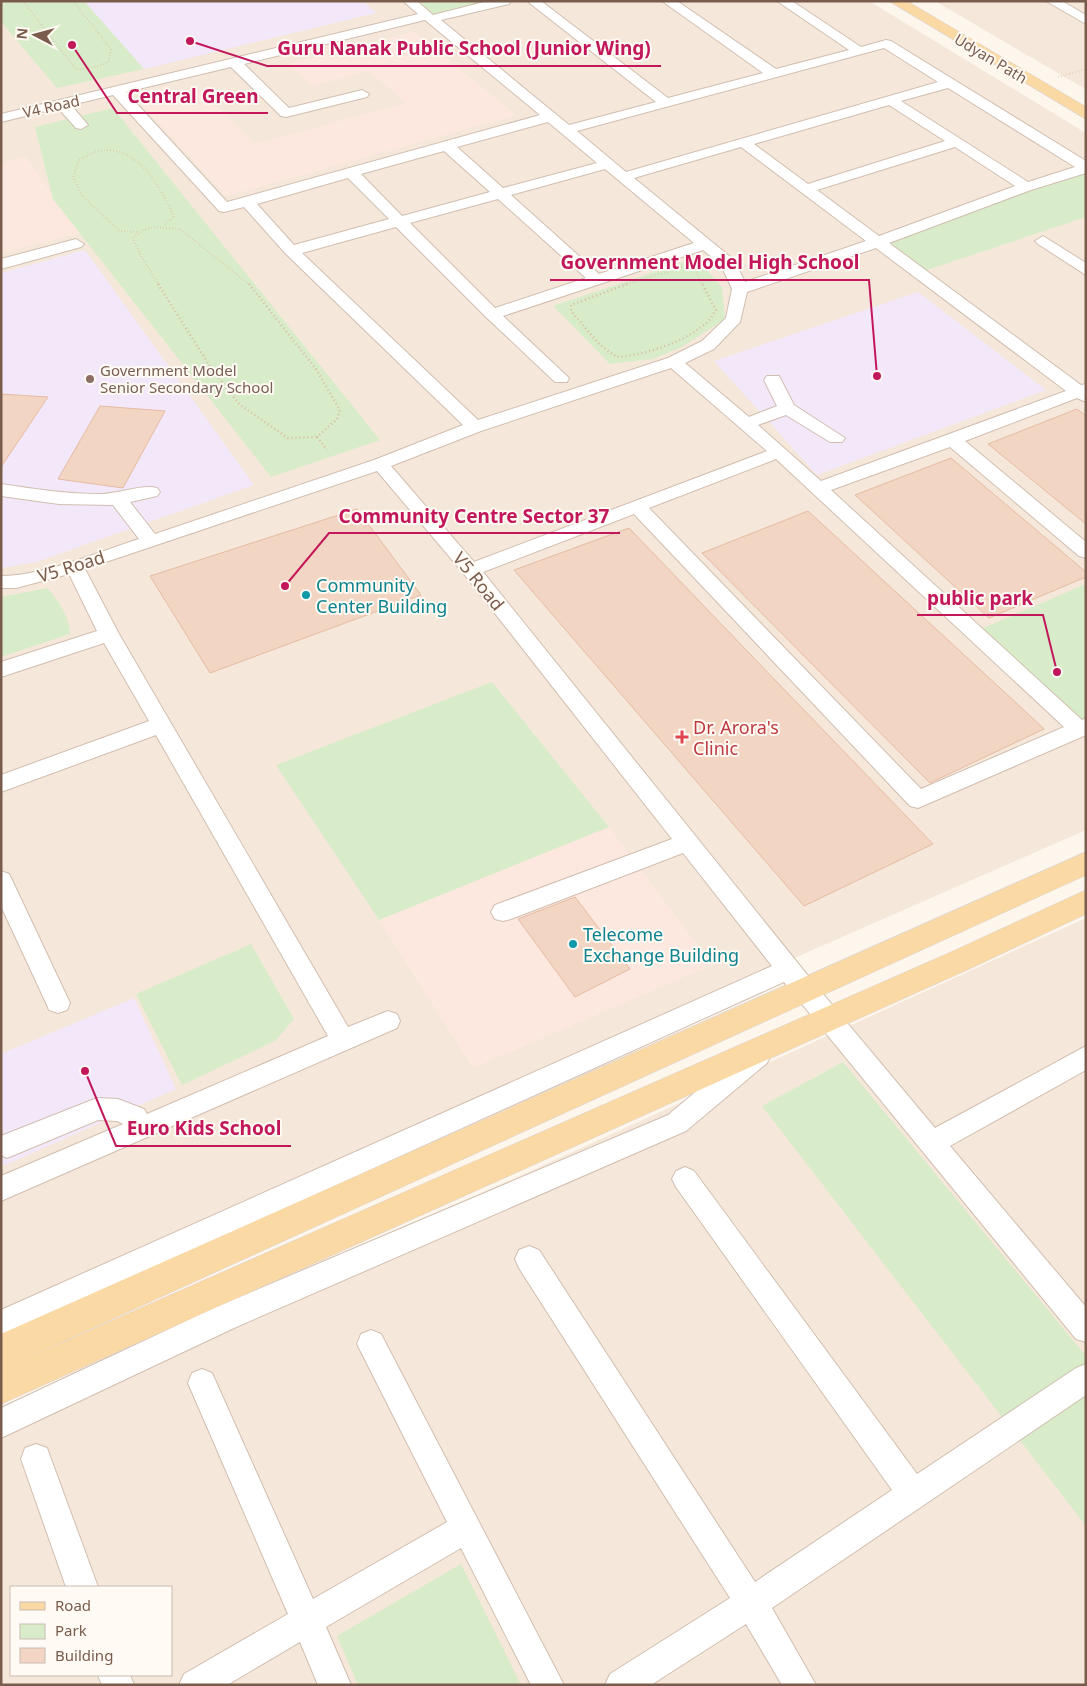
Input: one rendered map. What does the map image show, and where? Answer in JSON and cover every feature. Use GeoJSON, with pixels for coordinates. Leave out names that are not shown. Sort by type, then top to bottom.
{"type":"FeatureCollection","features":[{"type":"Feature","properties":{"kind":"main road","name":"Udyan Path"},"geometry":{"type":"LineString","coordinates":[[896,1],[1086,114]]}},
{"type":"Feature","properties":{"kind":"main road","name":"Udyan Path"},"geometry":{"type":"LineString","coordinates":[[913,1],[1086,103]]}},
{"type":"Feature","properties":{"kind":"main road"},"geometry":{"type":"LineString","coordinates":[[1,1352],[796,979],[1086,864]]}},
{"type":"Feature","properties":{"kind":"main road"},"geometry":{"type":"LineString","coordinates":[[1,1387],[959,960],[1086,901]]}},
{"type":"Feature","properties":{"kind":"street"},"geometry":{"type":"LineString","coordinates":[[380,464],[475,427],[674,362],[708,345],[734,319],[740,289],[728,263],[409,1]]}},
{"type":"Feature","properties":{"kind":"street","name":"V4 Road"},"geometry":{"type":"LineString","coordinates":[[1,118],[234,62],[505,1]]}},
{"type":"Feature","properties":{"kind":"street"},"geometry":{"type":"LineString","coordinates":[[533,1],[666,103]]}},
{"type":"Feature","properties":{"kind":"street"},"geometry":{"type":"LineString","coordinates":[[668,1],[774,74]]}},
{"type":"Feature","properties":{"kind":"street"},"geometry":{"type":"LineString","coordinates":[[783,1],[859,51]]}},
{"type":"Feature","properties":{"kind":"street"},"geometry":{"type":"LineString","coordinates":[[1052,1],[1086,20]]}},
{"type":"Feature","properties":{"kind":"street"},"geometry":{"type":"LineString","coordinates":[[566,130],[886,44],[1086,168]]}},
{"type":"Feature","properties":{"kind":"street"},"geometry":{"type":"LineString","coordinates":[[234,62],[286,114],[362,94]]}},
{"type":"Feature","properties":{"kind":"street"},"geometry":{"type":"LineString","coordinates":[[623,177],[948,83]]}},
{"type":"Feature","properties":{"kind":"street"},"geometry":{"type":"LineString","coordinates":[[116,91],[224,208],[550,117]]}},
{"type":"Feature","properties":{"kind":"street"},"geometry":{"type":"LineString","coordinates":[[889,99],[1026,187]]}},
{"type":"Feature","properties":{"kind":"street"},"geometry":{"type":"LineString","coordinates":[[62,104],[80,125]]}},
{"type":"Feature","properties":{"kind":"street"},"geometry":{"type":"LineString","coordinates":[[743,142],[1083,392]]}},
{"type":"Feature","properties":{"kind":"street"},"geometry":{"type":"LineString","coordinates":[[806,189],[957,142]]}},
{"type":"Feature","properties":{"kind":"street"},"geometry":{"type":"LineString","coordinates":[[448,146],[596,280]]}},
{"type":"Feature","properties":{"kind":"street"},"geometry":{"type":"LineString","coordinates":[[291,251],[608,164]]}},
{"type":"Feature","properties":{"kind":"street"},"geometry":{"type":"LineString","coordinates":[[740,289],[878,242],[1026,187],[1086,168]]}},
{"type":"Feature","properties":{"kind":"street"},"geometry":{"type":"LineString","coordinates":[[351,173],[492,314],[561,378]]}},
{"type":"Feature","properties":{"kind":"street"},"geometry":{"type":"LineString","coordinates":[[247,202],[291,251],[475,427]]}},
{"type":"Feature","properties":{"kind":"street"},"geometry":{"type":"LineString","coordinates":[[1043,241],[1086,270]]}},
{"type":"Feature","properties":{"kind":"street"},"geometry":{"type":"LineString","coordinates":[[1,264],[76,244]]}},
{"type":"Feature","properties":{"kind":"street"},"geometry":{"type":"LineString","coordinates":[[492,314],[705,244]]}},
{"type":"Feature","properties":{"kind":"street"},"geometry":{"type":"LineString","coordinates":[[637,507],[918,800],[1082,728],[779,452],[674,362]]}},
{"type":"Feature","properties":{"kind":"street"},"geometry":{"type":"LineString","coordinates":[[773,380],[787,408],[836,438]]}},
{"type":"Feature","properties":{"kind":"street"},"geometry":{"type":"LineString","coordinates":[[818,488],[1083,392]]}},
{"type":"Feature","properties":{"kind":"street"},"geometry":{"type":"LineString","coordinates":[[746,424],[787,408]]}},
{"type":"Feature","properties":{"kind":"street"},"geometry":{"type":"LineString","coordinates":[[953,440],[1086,552]]}},
{"type":"Feature","properties":{"kind":"street"},"geometry":{"type":"LineString","coordinates":[[471,570],[779,452]]}},
{"type":"Feature","properties":{"kind":"street","name":"V5 Road"},"geometry":{"type":"LineString","coordinates":[[1,582],[16,582],[74,566],[151,542],[380,464],[471,570],[796,979],[1086,1329]]}},
{"type":"Feature","properties":{"kind":"street"},"geometry":{"type":"LineString","coordinates":[[1,490],[44,496],[118,499],[151,492]]}},
{"type":"Feature","properties":{"kind":"street"},"geometry":{"type":"LineString","coordinates":[[118,499],[151,542]]}},
{"type":"Feature","properties":{"kind":"street"},"geometry":{"type":"LineString","coordinates":[[74,566],[109,634],[343,1040]]}},
{"type":"Feature","properties":{"kind":"street"},"geometry":{"type":"LineString","coordinates":[[1,670],[109,634]]}},
{"type":"Feature","properties":{"kind":"street"},"geometry":{"type":"LineString","coordinates":[[1,784],[161,725]]}},
{"type":"Feature","properties":{"kind":"street"},"geometry":{"type":"LineString","coordinates":[[503,912],[687,842]]}},
{"type":"Feature","properties":{"kind":"street"},"geometry":{"type":"LineString","coordinates":[[1,880],[58,1003]]}},
{"type":"Feature","properties":{"kind":"street"},"geometry":{"type":"LineString","coordinates":[[1,1324],[796,979]]}},
{"type":"Feature","properties":{"kind":"street"},"geometry":{"type":"LineString","coordinates":[[1,1189],[388,1022]]}},
{"type":"Feature","properties":{"kind":"street"},"geometry":{"type":"LineString","coordinates":[[1,1423],[224,1318],[677,1123],[774,1042]]}},
{"type":"Feature","properties":{"kind":"street"},"geometry":{"type":"LineString","coordinates":[[932,1143],[1086,1057]]}},
{"type":"Feature","properties":{"kind":"street"},"geometry":{"type":"LineString","coordinates":[[7,1146],[97,1109],[118,1110],[135,1117],[142,1128]]}},
{"type":"Feature","properties":{"kind":"street"},"geometry":{"type":"LineString","coordinates":[[684,1179],[913,1494]]}},
{"type":"Feature","properties":{"kind":"street"},"geometry":{"type":"LineString","coordinates":[[529,1260],[752,1604],[800,1685]]}},
{"type":"Feature","properties":{"kind":"street"},"geometry":{"type":"LineString","coordinates":[[371,1344],[548,1685]]}},
{"type":"Feature","properties":{"kind":"street"},"geometry":{"type":"LineString","coordinates":[[621,1685],[752,1604],[1086,1378]]}},
{"type":"Feature","properties":{"kind":"street"},"geometry":{"type":"LineString","coordinates":[[202,1384],[335,1685]]}},
{"type":"Feature","properties":{"kind":"street"},"geometry":{"type":"LineString","coordinates":[[36,1459],[82,1586]]}},
{"type":"Feature","properties":{"kind":"street"},"geometry":{"type":"LineString","coordinates":[[195,1685],[466,1528]]}},
{"type":"Feature","properties":{"kind":"path"},"geometry":{"type":"LineString","coordinates":[[24,1],[76,69],[87,69],[106,64],[109,61],[112,49],[73,1]]}},
{"type":"Feature","properties":{"kind":"path"},"geometry":{"type":"LineString","coordinates":[[1048,80],[1086,69]]}},
{"type":"Feature","properties":{"kind":"path"},"geometry":{"type":"LineString","coordinates":[[137,232],[133,238],[141,256],[211,368],[240,405],[288,438],[317,436],[336,419],[340,410],[316,369],[250,285],[180,229],[164,226],[137,232],[120,230],[82,196],[73,177],[79,160],[107,150],[129,157],[154,177],[169,205],[174,217],[164,226]]}},
{"type":"Feature","properties":{"kind":"path"},"geometry":{"type":"LineString","coordinates":[[692,264],[716,310],[706,325],[663,346],[642,355],[616,357],[600,344],[571,311],[571,305],[643,278],[692,264]]}},
{"type":"Feature","properties":{"kind":"path"},"geometry":{"type":"LineString","coordinates":[[317,436],[327,450]]}},
{"type":"Feature","properties":{"kind":"shaded area"},"geometry":{"type":"Polygon","coordinates":[[[1,1],[869,1],[1086,133],[1086,830],[537,1071],[1,1312],[1,1]]]}},
{"type":"Feature","properties":{"kind":"shaded area"},"geometry":{"type":"Polygon","coordinates":[[[84,1],[363,1],[376,13],[144,69],[84,1]]]}},
{"type":"Feature","properties":{"kind":"shaded area"},"geometry":{"type":"Polygon","coordinates":[[[935,1],[1086,1],[1086,89],[1066,78],[935,1]]]}},
{"type":"Feature","properties":{"kind":"shaded area"},"geometry":{"type":"Polygon","coordinates":[[[414,32],[516,115],[226,196],[143,106],[202,91],[255,144],[406,103],[369,71],[312,86],[289,64],[414,32]]]}},
{"type":"Feature","properties":{"kind":"shaded area"},"geometry":{"type":"Polygon","coordinates":[[[26,157],[79,233],[1,253],[1,163],[26,157]]]}},
{"type":"Feature","properties":{"kind":"shaded area","name":"Government Model Senior Secondary School"},"geometry":{"type":"Polygon","coordinates":[[[85,250],[254,485],[36,562],[1,568],[1,273],[85,250]]]}},
{"type":"Feature","properties":{"kind":"shaded area"},"geometry":{"type":"Polygon","coordinates":[[[918,292],[1046,390],[817,475],[714,361],[918,292]]]}},
{"type":"Feature","properties":{"kind":"shaded area"},"geometry":{"type":"Polygon","coordinates":[[[609,827],[712,965],[473,1068],[379,920],[609,827]]]}},
{"type":"Feature","properties":{"kind":"shaded area"},"geometry":{"type":"Polygon","coordinates":[[[1086,918],[1086,1685],[1,1685],[1,1412],[1086,918]]]}},
{"type":"Feature","properties":{"kind":"shaded area"},"geometry":{"type":"Polygon","coordinates":[[[134,998],[176,1089],[1,1167],[1,1054],[134,998]]]}},
{"type":"Feature","properties":{"kind":"green space"},"geometry":{"type":"Polygon","coordinates":[[[1,1],[84,1],[144,69],[57,88],[1,22],[1,1]]]}},
{"type":"Feature","properties":{"kind":"green space"},"geometry":{"type":"Polygon","coordinates":[[[418,1],[490,1],[435,15],[418,1]]]}},
{"type":"Feature","properties":{"kind":"green space"},"geometry":{"type":"Polygon","coordinates":[[[113,108],[380,440],[271,477],[53,199],[35,127],[113,108]]]}},
{"type":"Feature","properties":{"kind":"green space"},"geometry":{"type":"Polygon","coordinates":[[[1084,174],[1086,175],[1086,217],[924,271],[881,239],[1084,174]]]}},
{"type":"Feature","properties":{"kind":"green space"},"geometry":{"type":"Polygon","coordinates":[[[696,258],[722,287],[725,319],[682,347],[653,359],[610,364],[553,306],[696,258]]]}},
{"type":"Feature","properties":{"kind":"green space"},"geometry":{"type":"Polygon","coordinates":[[[1086,584],[1086,718],[1081,721],[981,629],[1086,584]]]}},
{"type":"Feature","properties":{"kind":"green space"},"geometry":{"type":"Polygon","coordinates":[[[47,588],[63,609],[68,621],[70,634],[1,657],[1,597],[47,588]]]}},
{"type":"Feature","properties":{"kind":"green space"},"geometry":{"type":"Polygon","coordinates":[[[492,682],[609,827],[379,920],[276,765],[492,682]]]}},
{"type":"Feature","properties":{"kind":"green space"},"geometry":{"type":"Polygon","coordinates":[[[251,944],[294,1019],[275,1041],[182,1085],[136,994],[251,944]]]}},
{"type":"Feature","properties":{"kind":"green space"},"geometry":{"type":"Polygon","coordinates":[[[843,1062],[1086,1356],[1086,1526],[762,1106],[843,1062]]]}},
{"type":"Feature","properties":{"kind":"green space"},"geometry":{"type":"Polygon","coordinates":[[[461,1564],[521,1685],[358,1685],[337,1636],[461,1564]]]}},
{"type":"Feature","properties":{"kind":"building"},"geometry":{"type":"Polygon","coordinates":[[[1,394],[48,397],[1,467],[1,394]]]}},
{"type":"Feature","properties":{"kind":"building"},"geometry":{"type":"Polygon","coordinates":[[[100,406],[165,411],[123,488],[58,479],[100,406]]]}},
{"type":"Feature","properties":{"kind":"building"},"geometry":{"type":"Polygon","coordinates":[[[1077,409],[1086,416],[1086,524],[988,444],[1077,409]]]}},
{"type":"Feature","properties":{"kind":"building"},"geometry":{"type":"Polygon","coordinates":[[[951,458],[1086,572],[1086,577],[989,618],[855,495],[951,458]]]}},
{"type":"Feature","properties":{"kind":"building"},"geometry":{"type":"Polygon","coordinates":[[[357,509],[421,595],[210,673],[150,576],[357,509]]]}},
{"type":"Feature","properties":{"kind":"building"},"geometry":{"type":"Polygon","coordinates":[[[808,511],[1044,729],[930,783],[702,553],[808,511]]]}},
{"type":"Feature","properties":{"kind":"building"},"geometry":{"type":"Polygon","coordinates":[[[629,528],[933,844],[804,906],[514,570],[629,528]]]}},
{"type":"Feature","properties":{"kind":"building","name":"Telecome Exchange Building"},"geometry":{"type":"Polygon","coordinates":[[[575,897],[630,969],[575,997],[518,919],[575,897]]]}},
{"type":"Feature","properties":{"kind":"place","name":"Guru Nanak Public School (Junior Wing)"},"geometry":{"type":"Point","coordinates":[190,41]}},
{"type":"Feature","properties":{"kind":"place","name":"Central Green"},"geometry":{"type":"Point","coordinates":[72,45]}},
{"type":"Feature","properties":{"kind":"place","name":"Government Model High School"},"geometry":{"type":"Point","coordinates":[877,376]}},
{"type":"Feature","properties":{"kind":"place","name":"Government Model Senior Secondary School"},"geometry":{"type":"Point","coordinates":[90,379]}},
{"type":"Feature","properties":{"kind":"place","name":"Community Centre Sector 37"},"geometry":{"type":"Point","coordinates":[285,586]}},
{"type":"Feature","properties":{"kind":"place","name":"Community Center Building"},"geometry":{"type":"Point","coordinates":[306,595]}},
{"type":"Feature","properties":{"kind":"place","name":"public park"},"geometry":{"type":"Point","coordinates":[1057,672]}},
{"type":"Feature","properties":{"kind":"place","name":"Dr. Arora's Clinic"},"geometry":{"type":"Point","coordinates":[682,737]}},
{"type":"Feature","properties":{"kind":"place","name":"Telecome Exchange Building"},"geometry":{"type":"Point","coordinates":[573,944]}},
{"type":"Feature","properties":{"kind":"place","name":"Euro Kids School"},"geometry":{"type":"Point","coordinates":[85,1071]}}]}
